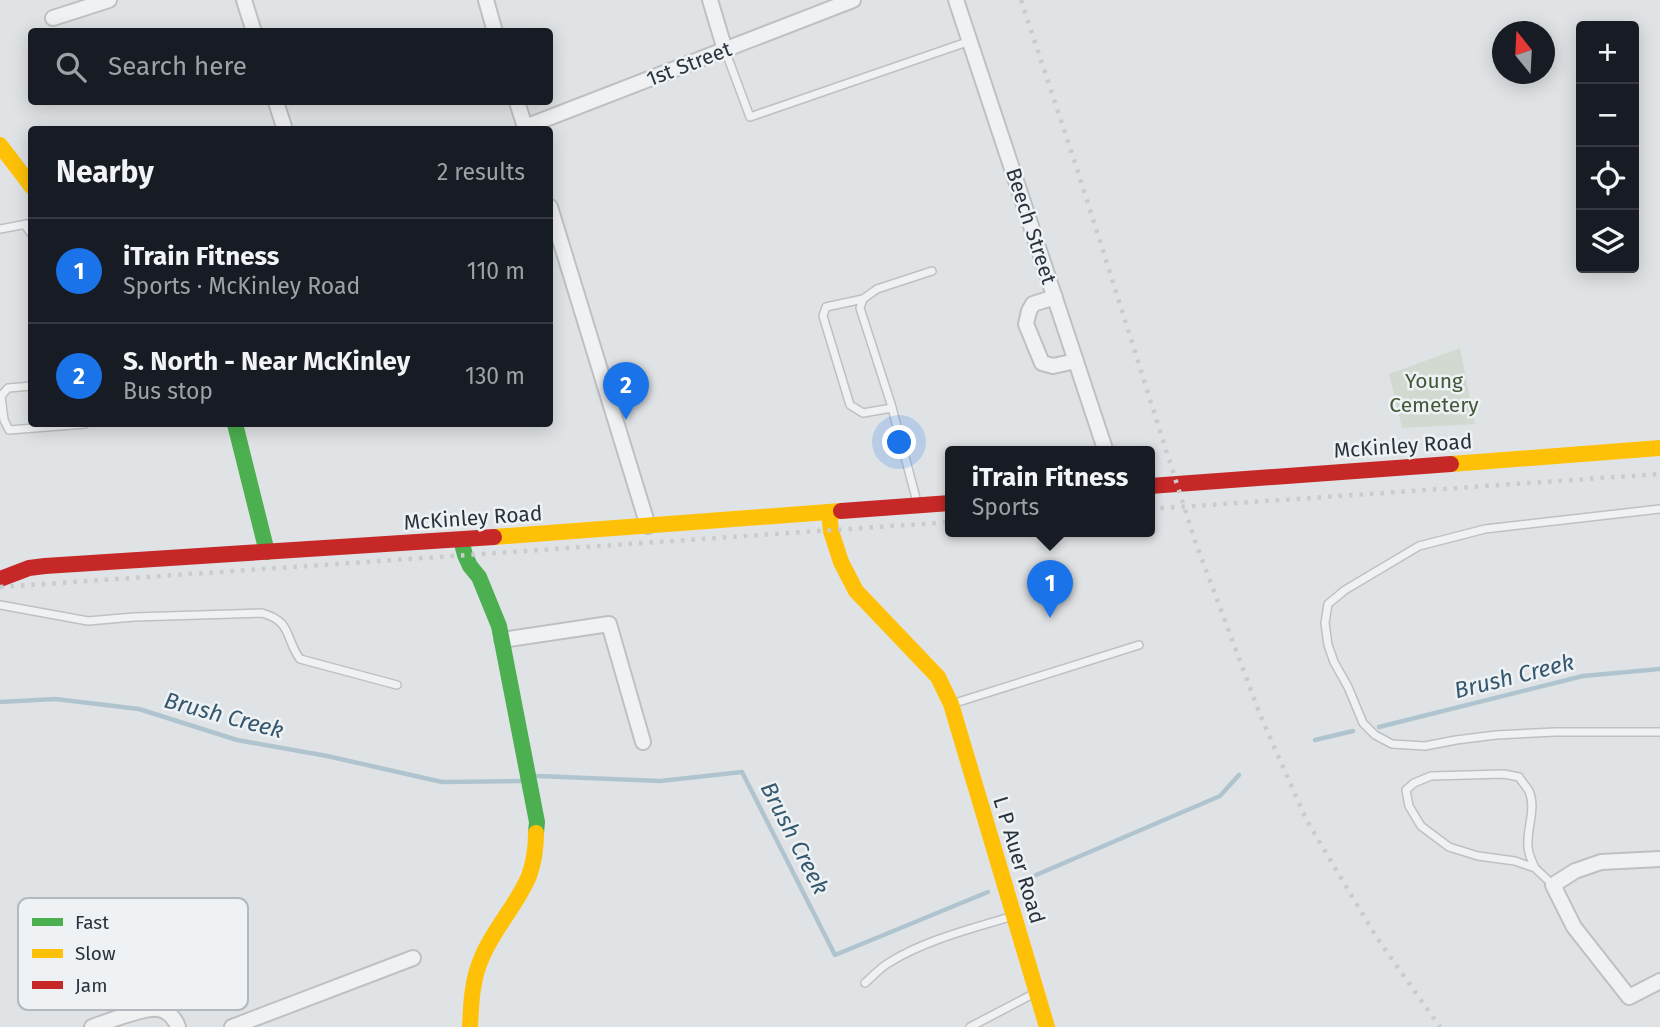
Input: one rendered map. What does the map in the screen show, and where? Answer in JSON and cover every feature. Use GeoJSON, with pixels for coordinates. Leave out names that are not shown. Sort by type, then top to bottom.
{"type":"FeatureCollection","features":[{"type":"Feature","properties":{"kind":"street"},"geometry":{"type":"LineString","coordinates":[[53,18],[108,0]]}},
{"type":"Feature","properties":{"kind":"street"},"geometry":{"type":"LineString","coordinates":[[244,0],[253,28]]}},
{"type":"Feature","properties":{"kind":"street"},"geometry":{"type":"LineString","coordinates":[[486,0],[494,28]]}},
{"type":"Feature","properties":{"kind":"street"},"geometry":{"type":"LineString","coordinates":[[710,0],[725,50]]}},
{"type":"Feature","properties":{"kind":"street","name":"1st Street"},"geometry":{"type":"LineString","coordinates":[[530,126],[853,0]]}},
{"type":"Feature","properties":{"kind":"street","name":"Beech Street"},"geometry":{"type":"LineString","coordinates":[[956,0],[1104,446]]}},
{"type":"Feature","properties":{"kind":"street"},"geometry":{"type":"LineString","coordinates":[[277,105],[284,126]]}},
{"type":"Feature","properties":{"kind":"street"},"geometry":{"type":"LineString","coordinates":[[518,105],[524,126]]}},
{"type":"Feature","properties":{"kind":"street"},"geometry":{"type":"LineString","coordinates":[[0,145],[28,182]]}},
{"type":"Feature","properties":{"kind":"street"},"geometry":{"type":"LineString","coordinates":[[553,228],[556,249],[648,526]]}},
{"type":"Feature","properties":{"kind":"street"},"geometry":{"type":"LineString","coordinates":[[1055,297],[1033,304],[1026,324],[1042,363],[1053,366],[1076,361]]}},
{"type":"Feature","properties":{"kind":"street"},"geometry":{"type":"LineString","coordinates":[[236,427],[267,552]]}},
{"type":"Feature","properties":{"kind":"street","name":"McKinley Road"},"geometry":{"type":"LineString","coordinates":[[1155,485],[1660,448]]}},
{"type":"Feature","properties":{"kind":"street","name":"McKinley Road"},"geometry":{"type":"LineString","coordinates":[[0,579],[29,568],[45,566],[461,540],[945,503]]}},
{"type":"Feature","properties":{"kind":"street","name":"L P Auer Road"},"geometry":{"type":"LineString","coordinates":[[829,513],[831,531],[841,562],[856,591],[938,677],[951,705],[1047,1027]]}},
{"type":"Feature","properties":{"kind":"street"},"geometry":{"type":"LineString","coordinates":[[461,540],[464,555],[479,577],[502,640],[537,822],[535,853],[525,884],[485,949],[478,968],[473,989],[470,1027]]}},
{"type":"Feature","properties":{"kind":"street"},"geometry":{"type":"LineString","coordinates":[[502,640],[609,624],[643,743]]}},
{"type":"Feature","properties":{"kind":"street"},"geometry":{"type":"LineString","coordinates":[[1660,859],[1601,862],[1575,870],[1553,885],[1574,927],[1629,997],[1660,981]]}},
{"type":"Feature","properties":{"kind":"street"},"geometry":{"type":"LineString","coordinates":[[232,1027],[413,958]]}},
{"type":"Feature","properties":{"kind":"street"},"geometry":{"type":"LineString","coordinates":[[95,1026],[147,1010]]}},
{"type":"Feature","properties":{"kind":"street"},"geometry":{"type":"LineString","coordinates":[[160,1010],[167,1012],[178,1027]]}},
{"type":"Feature","properties":{"kind":"lane"},"geometry":{"type":"LineString","coordinates":[[725,50],[750,117],[970,41]]}},
{"type":"Feature","properties":{"kind":"lane"},"geometry":{"type":"LineString","coordinates":[[0,229],[28,224]]}},
{"type":"Feature","properties":{"kind":"lane"},"geometry":{"type":"LineString","coordinates":[[891,408],[863,414],[849,405],[823,316],[826,307],[863,299],[877,289],[932,271]]}},
{"type":"Feature","properties":{"kind":"lane"},"geometry":{"type":"LineString","coordinates":[[863,299],[860,308],[918,506]]}},
{"type":"Feature","properties":{"kind":"lane"},"geometry":{"type":"LineString","coordinates":[[28,386],[8,388],[1,396],[4,420],[9,430],[47,427]]}},
{"type":"Feature","properties":{"kind":"lane"},"geometry":{"type":"LineString","coordinates":[[1660,509],[1485,529],[1419,546],[1336,597],[1328,604],[1325,624],[1328,645],[1363,723],[1375,735],[1392,744],[1424,747],[1496,735],[1555,732],[1660,732]]}},
{"type":"Feature","properties":{"kind":"lane"},"geometry":{"type":"LineString","coordinates":[[0,605],[88,621],[262,613],[276,617],[286,628],[291,647],[300,659],[397,684]]}},
{"type":"Feature","properties":{"kind":"lane"},"geometry":{"type":"LineString","coordinates":[[951,705],[1139,645]]}},
{"type":"Feature","properties":{"kind":"lane"},"geometry":{"type":"LineString","coordinates":[[1535,868],[1516,861],[1478,856],[1449,847],[1421,826],[1409,806],[1406,790],[1414,783],[1431,776],[1504,774],[1519,777],[1528,789],[1531,800],[1529,855],[1535,868],[1553,885]]}},
{"type":"Feature","properties":{"kind":"lane"},"geometry":{"type":"LineString","coordinates":[[865,983],[888,963],[910,951],[1014,916]]}},
{"type":"Feature","properties":{"kind":"lane"},"geometry":{"type":"LineString","coordinates":[[970,1027],[1036,992]]}},
{"type":"Feature","properties":{"kind":"green space","name":"Young Cemetery"},"geometry":{"type":"Polygon","coordinates":[[[1460,348],[1475,424],[1402,428],[1389,374],[1460,348]]]}},
{"type":"Feature","properties":{"kind":"waterway","name":"Brush Creek"},"geometry":{"type":"LineString","coordinates":[[1379,727],[1583,676],[1660,669]]}},
{"type":"Feature","properties":{"kind":"waterway","name":"Brush Creek"},"geometry":{"type":"LineString","coordinates":[[0,702],[55,699],[139,709],[237,740],[327,756],[442,782],[520,781]]}},
{"type":"Feature","properties":{"kind":"waterway","name":"Brush Creek"},"geometry":{"type":"LineString","coordinates":[[1315,740],[1353,731]]}},
{"type":"Feature","properties":{"kind":"waterway","name":"Brush Creek"},"geometry":{"type":"LineString","coordinates":[[538,776],[660,781],[742,772],[835,955],[988,892]]}},
{"type":"Feature","properties":{"kind":"waterway","name":"Brush Creek"},"geometry":{"type":"LineString","coordinates":[[1029,878],[1220,796],[1239,775]]}},
{"type":"Feature","properties":{"kind":"railway"},"geometry":{"type":"LineString","coordinates":[[1021,0],[1194,538],[1261,717],[1307,821],[1377,938],[1440,1027]]}},
{"type":"Feature","properties":{"kind":"railway"},"geometry":{"type":"LineString","coordinates":[[1155,509],[1660,474]]}},
{"type":"Feature","properties":{"kind":"railway"},"geometry":{"type":"LineString","coordinates":[[0,587],[945,522]]}},
{"type":"Feature","properties":{"kind":"traffic: fast"},"geometry":{"type":"LineString","coordinates":[[236,427],[267,552]]}},
{"type":"Feature","properties":{"kind":"traffic: fast"},"geometry":{"type":"LineString","coordinates":[[461,540],[465,555],[479,577],[499,626],[537,822],[536,833]]}},
{"type":"Feature","properties":{"kind":"traffic: slow"},"geometry":{"type":"LineString","coordinates":[[0,145],[28,182]]}},
{"type":"Feature","properties":{"kind":"traffic: slow"},"geometry":{"type":"LineString","coordinates":[[1451,464],[1660,448]]}},
{"type":"Feature","properties":{"kind":"traffic: slow"},"geometry":{"type":"LineString","coordinates":[[494,537],[841,511]]}},
{"type":"Feature","properties":{"kind":"traffic: slow"},"geometry":{"type":"LineString","coordinates":[[829,513],[831,531],[841,562],[856,591],[938,677],[951,704],[1047,1027]]}},
{"type":"Feature","properties":{"kind":"traffic: slow"},"geometry":{"type":"LineString","coordinates":[[470,1027],[473,991],[479,965],[487,946],[529,876],[536,833]]}},
{"type":"Feature","properties":{"kind":"traffic: jam"},"geometry":{"type":"LineString","coordinates":[[1155,486],[1451,464]]}},
{"type":"Feature","properties":{"kind":"traffic: jam"},"geometry":{"type":"LineString","coordinates":[[841,511],[945,503]]}},
{"type":"Feature","properties":{"kind":"traffic: jam"},"geometry":{"type":"LineString","coordinates":[[0,579],[29,568],[45,566],[494,537]]}},
{"type":"Feature","properties":{"kind":"place","name":"S. North - Near McKinley"},"geometry":{"type":"Point","coordinates":[626,420]}},
{"type":"Feature","properties":{"kind":"place","name":"iTrain Fitness"},"geometry":{"type":"Point","coordinates":[1050,618]}}]}
